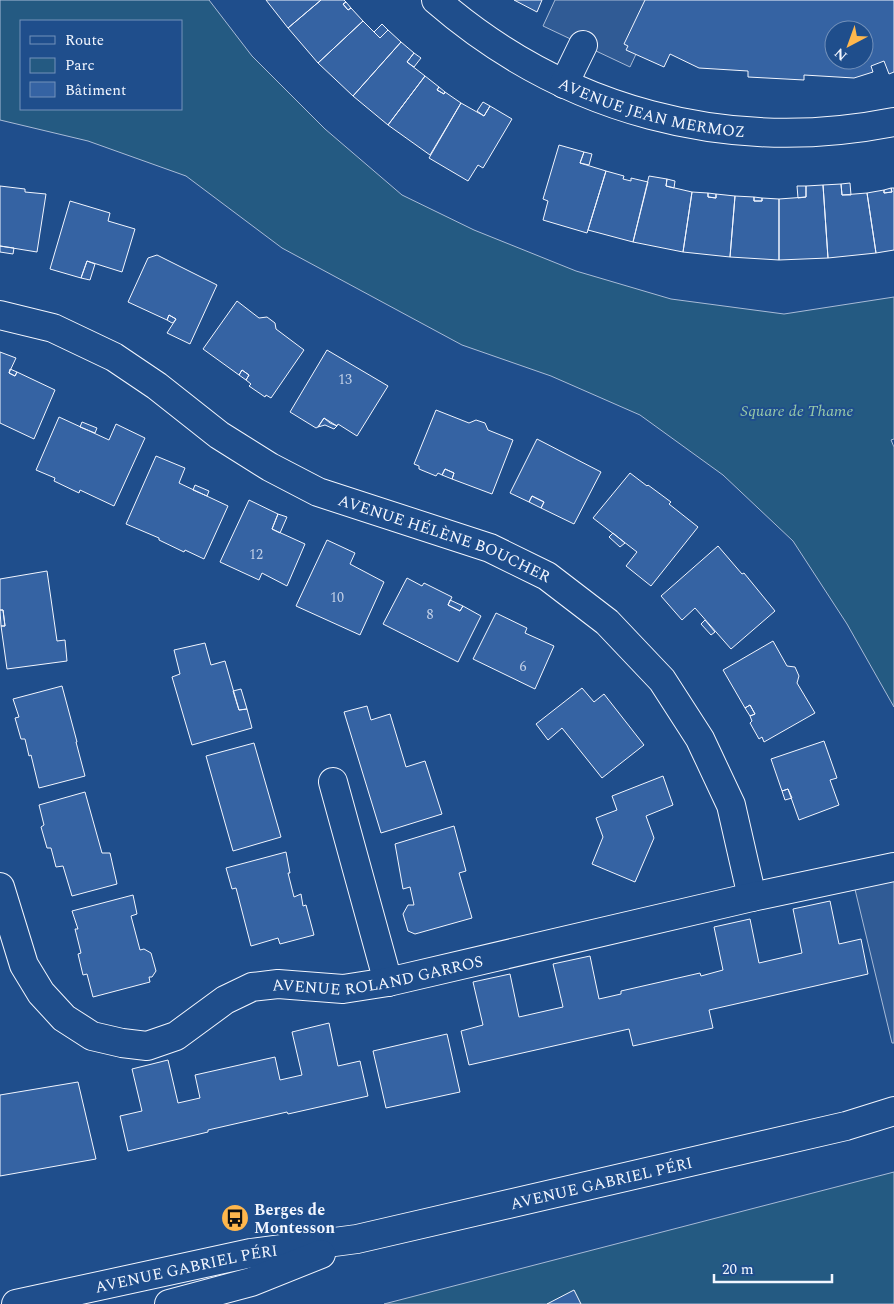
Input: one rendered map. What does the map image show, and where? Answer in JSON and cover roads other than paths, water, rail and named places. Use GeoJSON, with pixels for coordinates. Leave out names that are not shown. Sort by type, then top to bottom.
{"type":"FeatureCollection","features":[{"type":"Feature","properties":{"kind":"street","name":"AVENUE JEAN MERMOZ"},"geometry":{"type":"LineString","coordinates":[[436,0],[476,32],[536,71],[618,106],[648,115],[719,129],[780,133],[820,132],[894,122]]}},
{"type":"Feature","properties":{"kind":"street"},"geometry":{"type":"LineString","coordinates":[[564,84],[583,45]]}},
{"type":"Feature","properties":{"kind":"street","name":"AVENUE HÉLÈNE BOUCHER"},"geometry":{"type":"LineString","coordinates":[[0,315],[53,328],[114,357],[157,386],[219,435],[270,467],[310,488],[356,505],[490,548],[547,576],[607,622],[662,680],[700,739],[731,805],[752,897]]}},
{"type":"Feature","properties":{"kind":"street"},"geometry":{"type":"LineString","coordinates":[[333,782],[388,982]]}},
{"type":"Feature","properties":{"kind":"street","name":"AVENUE ROLAND GARROS"},"geometry":{"type":"LineString","coordinates":[[0,887],[24,965],[41,993],[64,1018],[92,1036],[122,1043],[147,1046],[176,1036],[225,1000],[252,987],[278,984],[343,989],[388,982],[752,897],[894,867]]}},
{"type":"Feature","properties":{"kind":"street","name":"AVENUE GABRIEL PÉRI"},"geometry":{"type":"LineString","coordinates":[[16,1304],[251,1253],[357,1239],[846,1126],[894,1111]]}},
{"type":"Feature","properties":{"kind":"street","name":"AVENUE GABRIEL PÉRI"},"geometry":{"type":"LineString","coordinates":[[846,1126],[894,1121]]}},
{"type":"Feature","properties":{"kind":"street","name":"AVENUE GABRIEL PÉRI"},"geometry":{"type":"LineString","coordinates":[[169,1304],[251,1282],[357,1239]]}},
{"type":"Feature","properties":{"kind":"place","name":"Berges de Montesson"},"geometry":{"type":"Point","coordinates":[235,1218]}},
{"type":"Feature","properties":{"kind":"park label","name":"Square de Thame"},"geometry":{"type":"Point","coordinates":[797,410]}}]}
